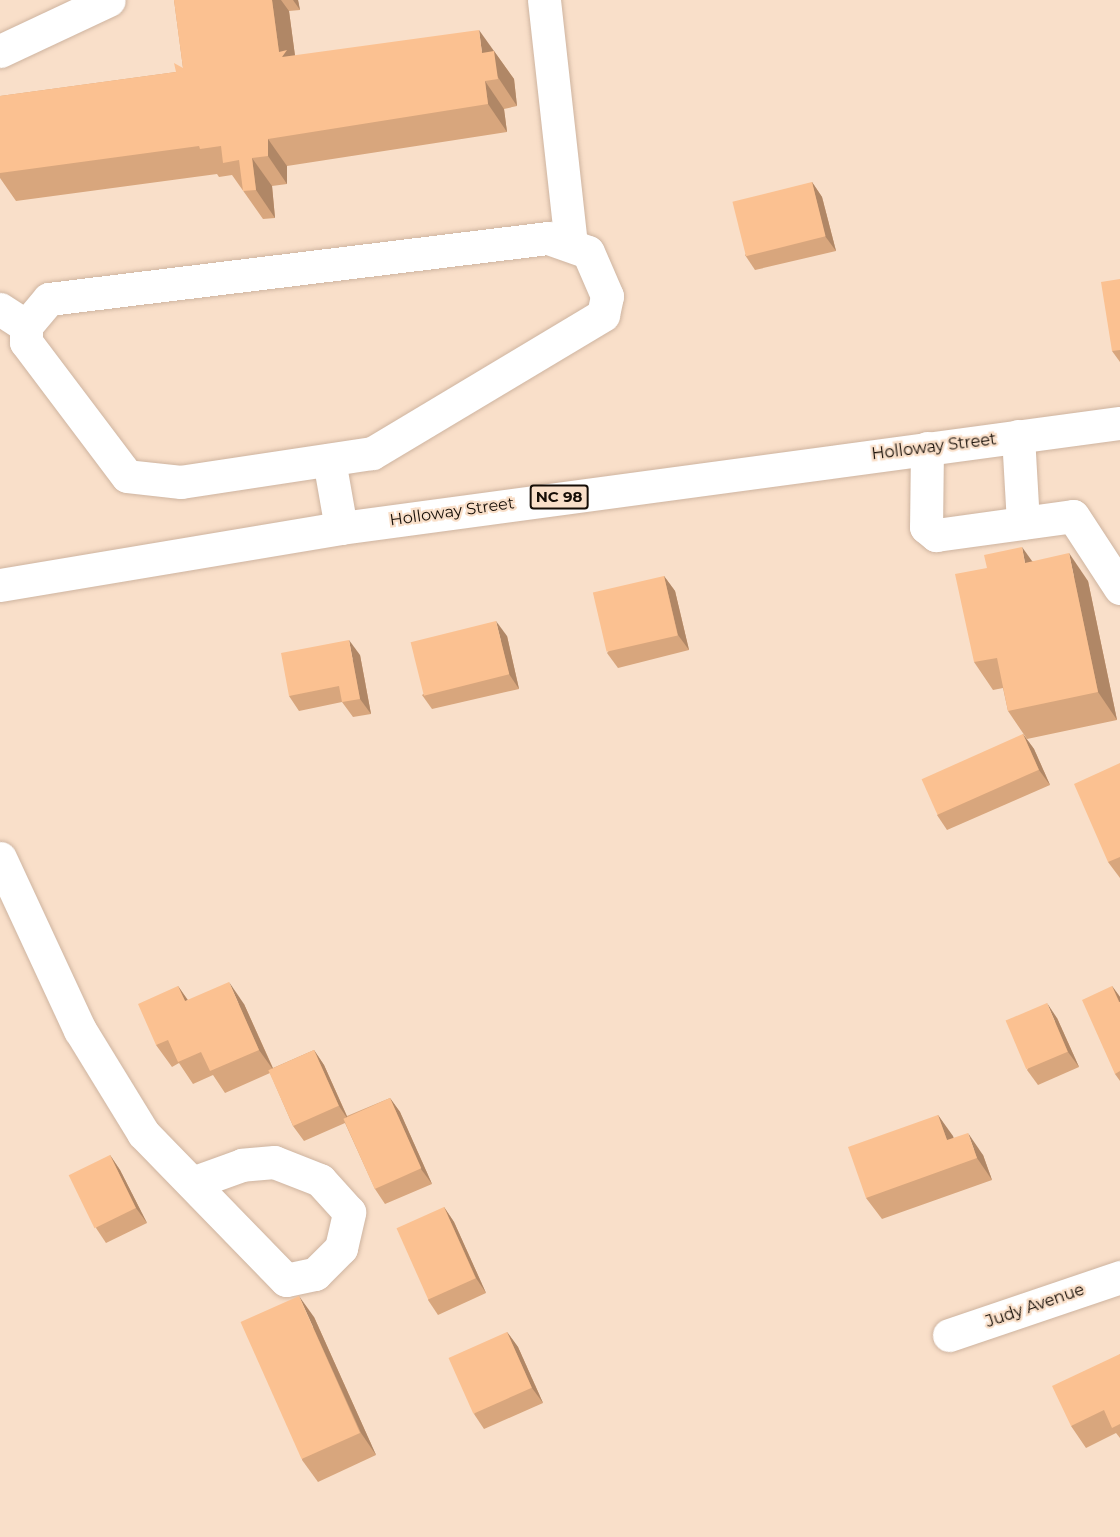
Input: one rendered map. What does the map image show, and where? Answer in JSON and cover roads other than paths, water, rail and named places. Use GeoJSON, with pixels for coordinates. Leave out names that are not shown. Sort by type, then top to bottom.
{"type":"FeatureCollection","features":[{"type":"Feature","properties":{"kind":"main road"},"geometry":{"type":"LineString","coordinates":[[0,51],[108,0]]}},
{"type":"Feature","properties":{"kind":"main road"},"geometry":{"type":"LineString","coordinates":[[544,0],[571,243]]}},
{"type":"Feature","properties":{"kind":"main road"},"geometry":{"type":"LineString","coordinates":[[548,238],[571,243],[588,252],[600,277],[607,296],[603,315],[372,453],[181,482],[147,481],[127,476],[32,353],[13,318],[49,299],[548,238]]}},
{"type":"Feature","properties":{"kind":"main road","name":"Holloway Street"},"geometry":{"type":"LineString","coordinates":[[0,585],[341,528],[1120,423]]}},
{"type":"Feature","properties":{"kind":"main road"},"geometry":{"type":"LineString","coordinates":[[1018,436],[1023,523]]}},
{"type":"Feature","properties":{"kind":"main road"},"geometry":{"type":"LineString","coordinates":[[927,448],[926,527],[936,535],[1073,516],[1120,588]]}},
{"type":"Feature","properties":{"kind":"main road"},"geometry":{"type":"LineString","coordinates":[[329,460],[341,528]]}},
{"type":"Feature","properties":{"kind":"main road"},"geometry":{"type":"LineString","coordinates":[[0,858],[80,1030],[143,1133],[240,1237],[286,1280],[315,1274],[341,1248],[349,1212],[320,1180],[274,1162],[242,1165],[192,1183]]}},
{"type":"Feature","properties":{"kind":"main road","name":"Judy Avenue"},"geometry":{"type":"LineString","coordinates":[[949,1335],[1120,1277]]}}]}
